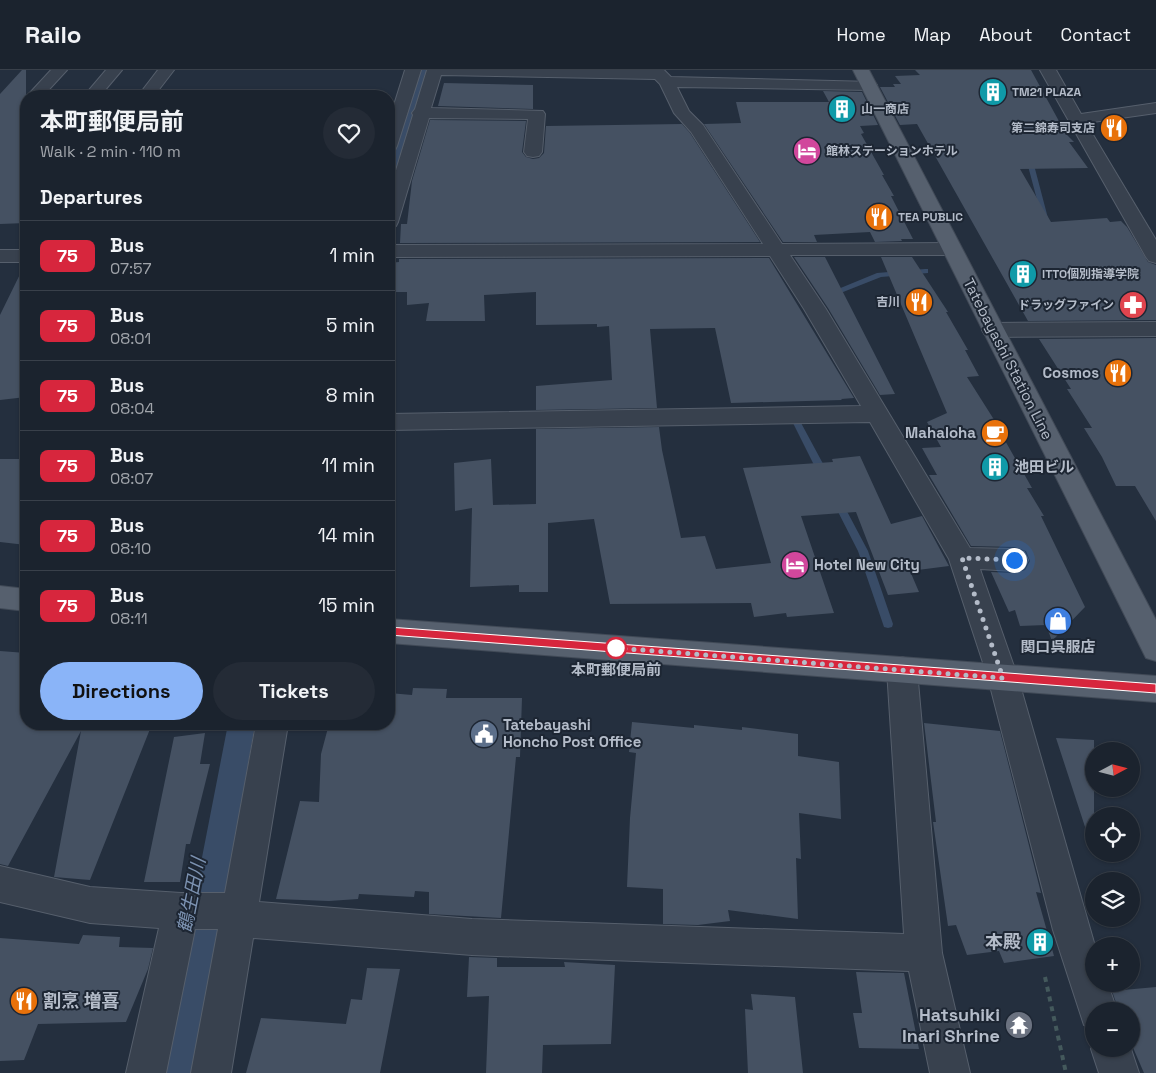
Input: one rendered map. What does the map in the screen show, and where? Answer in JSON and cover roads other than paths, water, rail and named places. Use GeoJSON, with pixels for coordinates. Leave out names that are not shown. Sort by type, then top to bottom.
{"type":"FeatureCollection","features":[{"type":"Feature","properties":{"kind":"main road","name":"Tatebayashi Station Line"},"geometry":{"type":"LineString","coordinates":[[865,77],[1156,649]]}},
{"type":"Feature","properties":{"kind":"main road"},"geometry":{"type":"LineString","coordinates":[[0,597],[20,599]]}},
{"type":"Feature","properties":{"kind":"main road"},"geometry":{"type":"LineString","coordinates":[[395,631],[1156,689]]}},
{"type":"Feature","properties":{"kind":"street"},"geometry":{"type":"LineString","coordinates":[[41,90],[59,70]]}},
{"type":"Feature","properties":{"kind":"street"},"geometry":{"type":"LineString","coordinates":[[97,90],[114,70]]}},
{"type":"Feature","properties":{"kind":"street"},"geometry":{"type":"LineString","coordinates":[[151,90],[166,70]]}},
{"type":"Feature","properties":{"kind":"street"},"geometry":{"type":"LineString","coordinates":[[395,127],[413,70]]}},
{"type":"Feature","properties":{"kind":"street"},"geometry":{"type":"LineString","coordinates":[[395,201],[420,113],[435,70],[865,77]]}},
{"type":"Feature","properties":{"kind":"street"},"geometry":{"type":"LineString","coordinates":[[1048,70],[1156,257]]}},
{"type":"Feature","properties":{"kind":"street"},"geometry":{"type":"LineString","coordinates":[[660,75],[682,113],[697,129],[815,309],[962,558],[1003,678],[1071,930],[1095,1002]]}},
{"type":"Feature","properties":{"kind":"street"},"geometry":{"type":"LineString","coordinates":[[1076,120],[1156,108]]}},
{"type":"Feature","properties":{"kind":"street"},"geometry":{"type":"LineString","coordinates":[[420,113],[537,114],[533,152]]}},
{"type":"Feature","properties":{"kind":"street"},"geometry":{"type":"LineString","coordinates":[[395,251],[951,249]]}},
{"type":"Feature","properties":{"kind":"street"},"geometry":{"type":"LineString","coordinates":[[0,256],[20,256]]}},
{"type":"Feature","properties":{"kind":"street"},"geometry":{"type":"LineString","coordinates":[[994,330],[1156,329]]}},
{"type":"Feature","properties":{"kind":"street"},"geometry":{"type":"LineString","coordinates":[[395,422],[876,414]]}},
{"type":"Feature","properties":{"kind":"street"},"geometry":{"type":"LineString","coordinates":[[962,558],[1014,560]]}},
{"type":"Feature","properties":{"kind":"street"},"geometry":{"type":"LineString","coordinates":[[902,670],[924,953],[950,1073]]}},
{"type":"Feature","properties":{"kind":"street"},"geometry":{"type":"LineString","coordinates":[[211,1073],[233,913],[271,730]]}},
{"type":"Feature","properties":{"kind":"street"},"geometry":{"type":"LineString","coordinates":[[0,884],[90,905],[233,913],[253,920],[472,937],[924,953]]}},
{"type":"Feature","properties":{"kind":"street"},"geometry":{"type":"LineString","coordinates":[[146,1073],[184,910]]}},
{"type":"Feature","properties":{"kind":"street"},"geometry":{"type":"LineString","coordinates":[[1114,1057],[1119,1073]]}},
{"type":"Feature","properties":{"kind":"water"},"geometry":{"type":"Polygon","coordinates":[[[418,70],[428,70],[395,175],[395,138],[418,70]]]}},
{"type":"Feature","properties":{"kind":"water"},"geometry":{"type":"Polygon","coordinates":[[[227,730],[254,730],[195,1073],[160,1073],[227,730]]]}},
{"type":"Feature","properties":{"kind":"waterway"},"geometry":{"type":"LineString","coordinates":[[1048,124],[1069,123]]}},
{"type":"Feature","properties":{"kind":"waterway"},"geometry":{"type":"LineString","coordinates":[[1024,160],[1031,165],[1046,222]]}},
{"type":"Feature","properties":{"kind":"waterway"},"geometry":{"type":"LineString","coordinates":[[830,294],[880,275],[925,271]]}},
{"type":"Feature","properties":{"kind":"waterway"},"geometry":{"type":"LineString","coordinates":[[796,421],[823,473]]}},
{"type":"Feature","properties":{"kind":"waterway"},"geometry":{"type":"LineString","coordinates":[[838,502],[863,551],[888,624]]}},
{"type":"Feature","properties":{"kind":"place","name":"TM21 PLAZA"},"geometry":{"type":"Point","coordinates":[993,92]}},
{"type":"Feature","properties":{"kind":"place","name":"山一商店"},"geometry":{"type":"Point","coordinates":[842,109]}},
{"type":"Feature","properties":{"kind":"place","name":"第二錦寿司支店"},"geometry":{"type":"Point","coordinates":[1114,128]}},
{"type":"Feature","properties":{"kind":"place","name":"館林ステーションホテル"},"geometry":{"type":"Point","coordinates":[807,151]}},
{"type":"Feature","properties":{"kind":"place","name":"TEA PUBLIC"},"geometry":{"type":"Point","coordinates":[879,217]}},
{"type":"Feature","properties":{"kind":"place","name":"ITTO個別指導学院"},"geometry":{"type":"Point","coordinates":[1023,274]}},
{"type":"Feature","properties":{"kind":"place","name":"吉川"},"geometry":{"type":"Point","coordinates":[919,302]}},
{"type":"Feature","properties":{"kind":"place","name":"ドラッグファイン"},"geometry":{"type":"Point","coordinates":[1133,305]}},
{"type":"Feature","properties":{"kind":"place","name":"Cosmos"},"geometry":{"type":"Point","coordinates":[1118,373]}},
{"type":"Feature","properties":{"kind":"place","name":"Mahaloha"},"geometry":{"type":"Point","coordinates":[995,433]}},
{"type":"Feature","properties":{"kind":"place","name":"池田ビル"},"geometry":{"type":"Point","coordinates":[995,467]}},
{"type":"Feature","properties":{"kind":"place","name":"Hotel New City"},"geometry":{"type":"Point","coordinates":[795,565]}},
{"type":"Feature","properties":{"kind":"place","name":"関口呉服店"},"geometry":{"type":"Point","coordinates":[1058,621]}},
{"type":"Feature","properties":{"kind":"place","name":"本町郵便局前"},"geometry":{"type":"Point","coordinates":[616,648]}},
{"type":"Feature","properties":{"kind":"place","name":"Tatebayashi Honcho Post Office"},"geometry":{"type":"Point","coordinates":[484,734]}},
{"type":"Feature","properties":{"kind":"place","name":"本殿"},"geometry":{"type":"Point","coordinates":[1040,942]}},
{"type":"Feature","properties":{"kind":"place","name":"割烹 増喜"},"geometry":{"type":"Point","coordinates":[24,1001]}},
{"type":"Feature","properties":{"kind":"place","name":"Hatsuhiki Inari Shrine"},"geometry":{"type":"Point","coordinates":[1019,1025]}},
{"type":"Feature","properties":{"kind":"water label","name":"鶴生田川"},"geometry":{"type":"Point","coordinates":[191,895]}}]}
